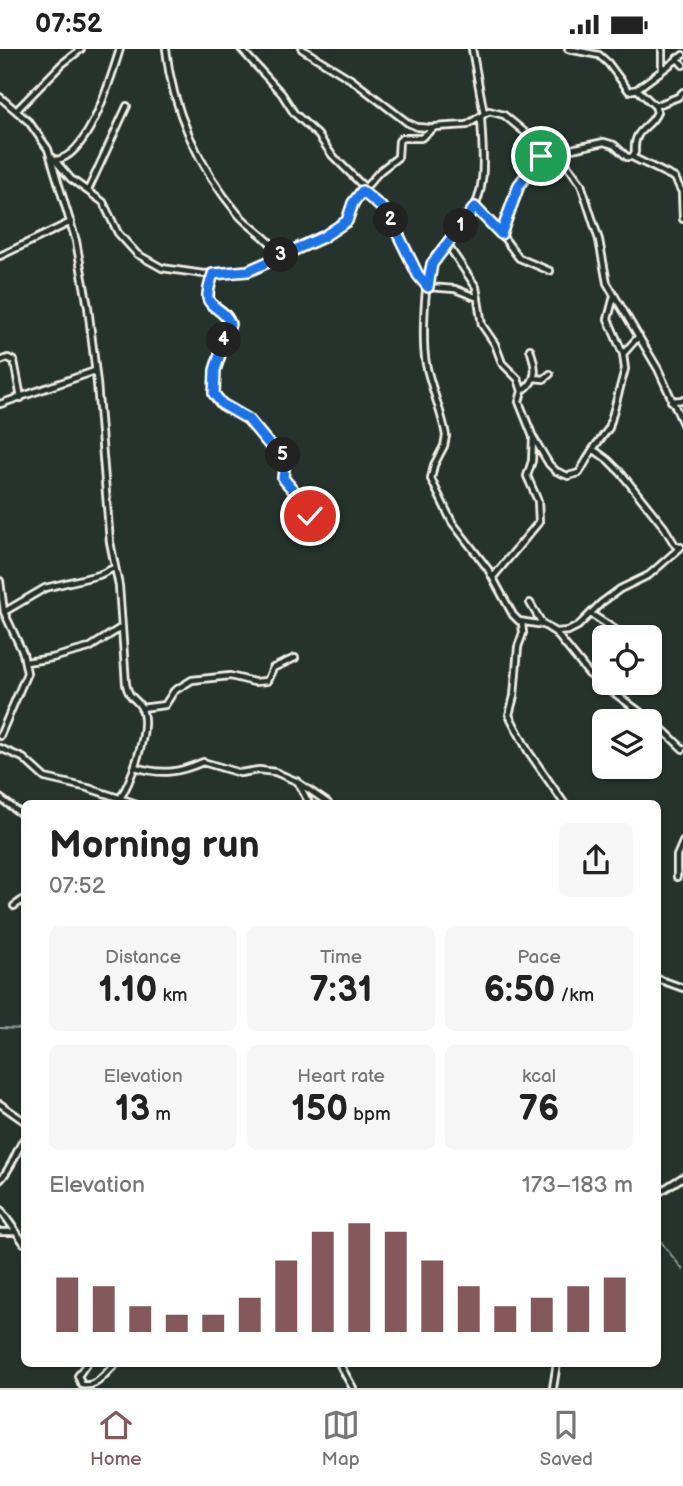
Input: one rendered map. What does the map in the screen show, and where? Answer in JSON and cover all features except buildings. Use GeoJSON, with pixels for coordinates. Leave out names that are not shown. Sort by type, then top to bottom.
{"type":"FeatureCollection","features":[{"type":"Feature","properties":{"kind":"street"},"geometry":{"type":"LineString","coordinates":[[16,111],[80,49]]}},
{"type":"Feature","properties":{"kind":"street"},"geometry":{"type":"LineString","coordinates":[[54,159],[68,157],[89,130],[120,49]]}},
{"type":"Feature","properties":{"kind":"street"},"geometry":{"type":"LineString","coordinates":[[166,49],[181,118],[214,183],[244,221],[271,243],[280,255]]}},
{"type":"Feature","properties":{"kind":"street"},"geometry":{"type":"LineString","coordinates":[[241,49],[282,94],[294,113],[318,135],[332,155],[387,212],[418,275],[428,287],[455,289],[479,298]]}},
{"type":"Feature","properties":{"kind":"street"},"geometry":{"type":"LineString","coordinates":[[302,49],[339,71],[417,127],[467,125],[492,111],[504,115],[546,148],[558,152],[604,142],[614,145],[627,157],[632,156],[675,178],[682,192],[683,219]]}},
{"type":"Feature","properties":{"kind":"street"},"geometry":{"type":"LineString","coordinates":[[472,49],[482,115],[482,172],[475,207],[432,264],[424,325],[425,360],[446,436],[444,446],[433,465],[432,479],[457,529],[493,577],[513,615],[522,622],[544,625],[555,632],[592,676]]}},
{"type":"Feature","properties":{"kind":"street"},"geometry":{"type":"LineString","coordinates":[[568,49],[599,55],[608,62],[626,89],[632,91],[683,55]]}},
{"type":"Feature","properties":{"kind":"street"},"geometry":{"type":"LineString","coordinates":[[662,49],[662,70]]}},
{"type":"Feature","properties":{"kind":"street"},"geometry":{"type":"LineString","coordinates":[[677,58],[683,65]]}},
{"type":"Feature","properties":{"kind":"street"},"geometry":{"type":"LineString","coordinates":[[632,156],[638,133],[657,115],[655,106],[637,89]]}},
{"type":"Feature","properties":{"kind":"street"},"geometry":{"type":"LineString","coordinates":[[655,106],[678,97],[683,92]]}},
{"type":"Feature","properties":{"kind":"street"},"geometry":{"type":"LineString","coordinates":[[0,97],[36,129],[54,159],[71,179],[103,202],[118,233],[137,254],[168,270],[213,274],[243,273],[310,243],[344,223],[353,203],[364,189],[380,171],[397,158],[400,139],[421,138],[432,128]]}},
{"type":"Feature","properties":{"kind":"street"},"geometry":{"type":"LineString","coordinates":[[88,190],[127,106]]}},
{"type":"Feature","properties":{"kind":"street"},"geometry":{"type":"LineString","coordinates":[[501,234],[519,185],[546,148]]}},
{"type":"Feature","properties":{"kind":"street"},"geometry":{"type":"LineString","coordinates":[[558,152],[584,192],[607,282],[658,369],[683,424]]}},
{"type":"Feature","properties":{"kind":"street"},"geometry":{"type":"LineString","coordinates":[[54,159],[71,222],[88,307],[104,457],[104,487],[123,626],[124,669],[128,694],[141,708],[141,741],[135,767],[119,800]]}},
{"type":"Feature","properties":{"kind":"street"},"geometry":{"type":"LineString","coordinates":[[475,207],[523,261],[550,271]]}},
{"type":"Feature","properties":{"kind":"street"},"geometry":{"type":"LineString","coordinates":[[0,256],[71,222]]}},
{"type":"Feature","properties":{"kind":"street"},"geometry":{"type":"LineString","coordinates":[[447,244],[473,281],[479,298],[482,325],[495,344],[502,363],[518,379],[522,391],[519,402],[533,437],[549,464],[568,476],[579,473],[612,422],[625,369],[623,354],[608,319],[614,296]]}},
{"type":"Feature","properties":{"kind":"street"},"geometry":{"type":"LineString","coordinates":[[213,274],[208,297],[226,314],[230,324],[215,370],[214,394],[222,404],[248,419],[268,443],[283,454],[283,478],[299,497],[300,509],[310,516]]}},
{"type":"Feature","properties":{"kind":"street"},"geometry":{"type":"LineString","coordinates":[[623,354],[639,337]]}},
{"type":"Feature","properties":{"kind":"street"},"geometry":{"type":"LineString","coordinates":[[522,391],[534,378],[536,367],[530,349]]}},
{"type":"Feature","properties":{"kind":"street"},"geometry":{"type":"LineString","coordinates":[[0,361],[8,358],[14,361],[21,398]]}},
{"type":"Feature","properties":{"kind":"street"},"geometry":{"type":"LineString","coordinates":[[0,404],[95,371]]}},
{"type":"Feature","properties":{"kind":"street"},"geometry":{"type":"LineString","coordinates":[[534,378],[544,379],[551,374]]}},
{"type":"Feature","properties":{"kind":"street"},"geometry":{"type":"LineString","coordinates":[[671,401],[683,400]]}},
{"type":"Feature","properties":{"kind":"street"},"geometry":{"type":"LineString","coordinates":[[493,577],[540,522],[538,501],[527,476],[532,463],[533,437]]}},
{"type":"Feature","properties":{"kind":"street"},"geometry":{"type":"LineString","coordinates":[[593,449],[613,465],[664,527],[675,545],[682,546]]}},
{"type":"Feature","properties":{"kind":"street"},"geometry":{"type":"LineString","coordinates":[[555,632],[578,627],[621,589],[649,575],[682,546]]}},
{"type":"Feature","properties":{"kind":"street"},"geometry":{"type":"LineString","coordinates":[[4,612],[45,588],[99,575],[114,568]]}},
{"type":"Feature","properties":{"kind":"street"},"geometry":{"type":"LineString","coordinates":[[0,581],[4,612],[26,662],[26,678],[0,736]]}},
{"type":"Feature","properties":{"kind":"street"},"geometry":{"type":"LineString","coordinates":[[530,603],[544,625]]}},
{"type":"Feature","properties":{"kind":"street"},"geometry":{"type":"LineString","coordinates":[[590,614],[607,625]]}},
{"type":"Feature","properties":{"kind":"street"},"geometry":{"type":"LineString","coordinates":[[522,622],[514,696],[509,715],[528,751],[562,800]]}},
{"type":"Feature","properties":{"kind":"street"},"geometry":{"type":"LineString","coordinates":[[26,662],[89,648],[123,626]]}},
{"type":"Feature","properties":{"kind":"street"},"geometry":{"type":"LineString","coordinates":[[141,708],[165,705],[174,691],[192,680],[231,676],[254,682],[267,681],[274,669],[295,659]]}},
{"type":"Feature","properties":{"kind":"street"},"geometry":{"type":"LineString","coordinates":[[618,695],[660,727],[683,749]]}},
{"type":"Feature","properties":{"kind":"street"},"geometry":{"type":"LineString","coordinates":[[0,748],[23,758],[45,778],[116,800]]}},
{"type":"Feature","properties":{"kind":"street"},"geometry":{"type":"LineString","coordinates":[[135,767],[164,773],[190,769],[208,762],[240,773],[259,770],[275,772],[296,781],[324,800]]}},
{"type":"Feature","properties":{"kind":"street"},"geometry":{"type":"LineString","coordinates":[[296,781],[307,800]]}},
{"type":"Feature","properties":{"kind":"street"},"geometry":{"type":"LineString","coordinates":[[0,798],[21,814]]}},
{"type":"Feature","properties":{"kind":"street"},"geometry":{"type":"LineString","coordinates":[[677,877],[677,856],[683,842]]}},
{"type":"Feature","properties":{"kind":"street"},"geometry":{"type":"LineString","coordinates":[[14,906],[21,901]]}},
{"type":"Feature","properties":{"kind":"street"},"geometry":{"type":"LineString","coordinates":[[661,980],[683,989]]}},
{"type":"Feature","properties":{"kind":"street"},"geometry":{"type":"LineString","coordinates":[[0,1104],[21,1119]]}},
{"type":"Feature","properties":{"kind":"street"},"geometry":{"type":"LineString","coordinates":[[0,1180],[12,1166],[21,1144]]}},
{"type":"Feature","properties":{"kind":"street"},"geometry":{"type":"LineString","coordinates":[[661,1191],[683,1177]]}},
{"type":"Feature","properties":{"kind":"street"},"geometry":{"type":"LineString","coordinates":[[0,1209],[21,1239]]}},
{"type":"Feature","properties":{"kind":"street"},"geometry":{"type":"LineString","coordinates":[[0,1232],[16,1233]]}},
{"type":"Feature","properties":{"kind":"street"},"geometry":{"type":"LineString","coordinates":[[84,1367],[78,1376],[86,1387],[95,1385],[113,1367]]}},
{"type":"Feature","properties":{"kind":"street"},"geometry":{"type":"LineString","coordinates":[[341,1367],[353,1388]]}},
{"type":"Feature","properties":{"kind":"street"},"geometry":{"type":"LineString","coordinates":[[553,1388],[556,1367]]}},
{"type":"Feature","properties":{"kind":"waterway"},"geometry":{"type":"LineString","coordinates":[[0,1028],[21,1029]]}},
{"type":"Feature","properties":{"kind":"waterway"},"geometry":{"type":"LineString","coordinates":[[661,1242],[683,1270]]}},
{"type":"Feature","properties":{"kind":"route"},"geometry":{"type":"LineString","coordinates":[[310,516],[300,509],[299,497],[283,478],[283,454],[268,443],[248,419],[222,404],[214,394],[215,370],[230,324],[226,314],[208,297],[213,274],[243,273],[323,237],[347,221],[353,203],[362,191],[387,212],[418,275],[428,287],[436,257],[475,207],[501,234],[519,185],[541,156]]}}]}
